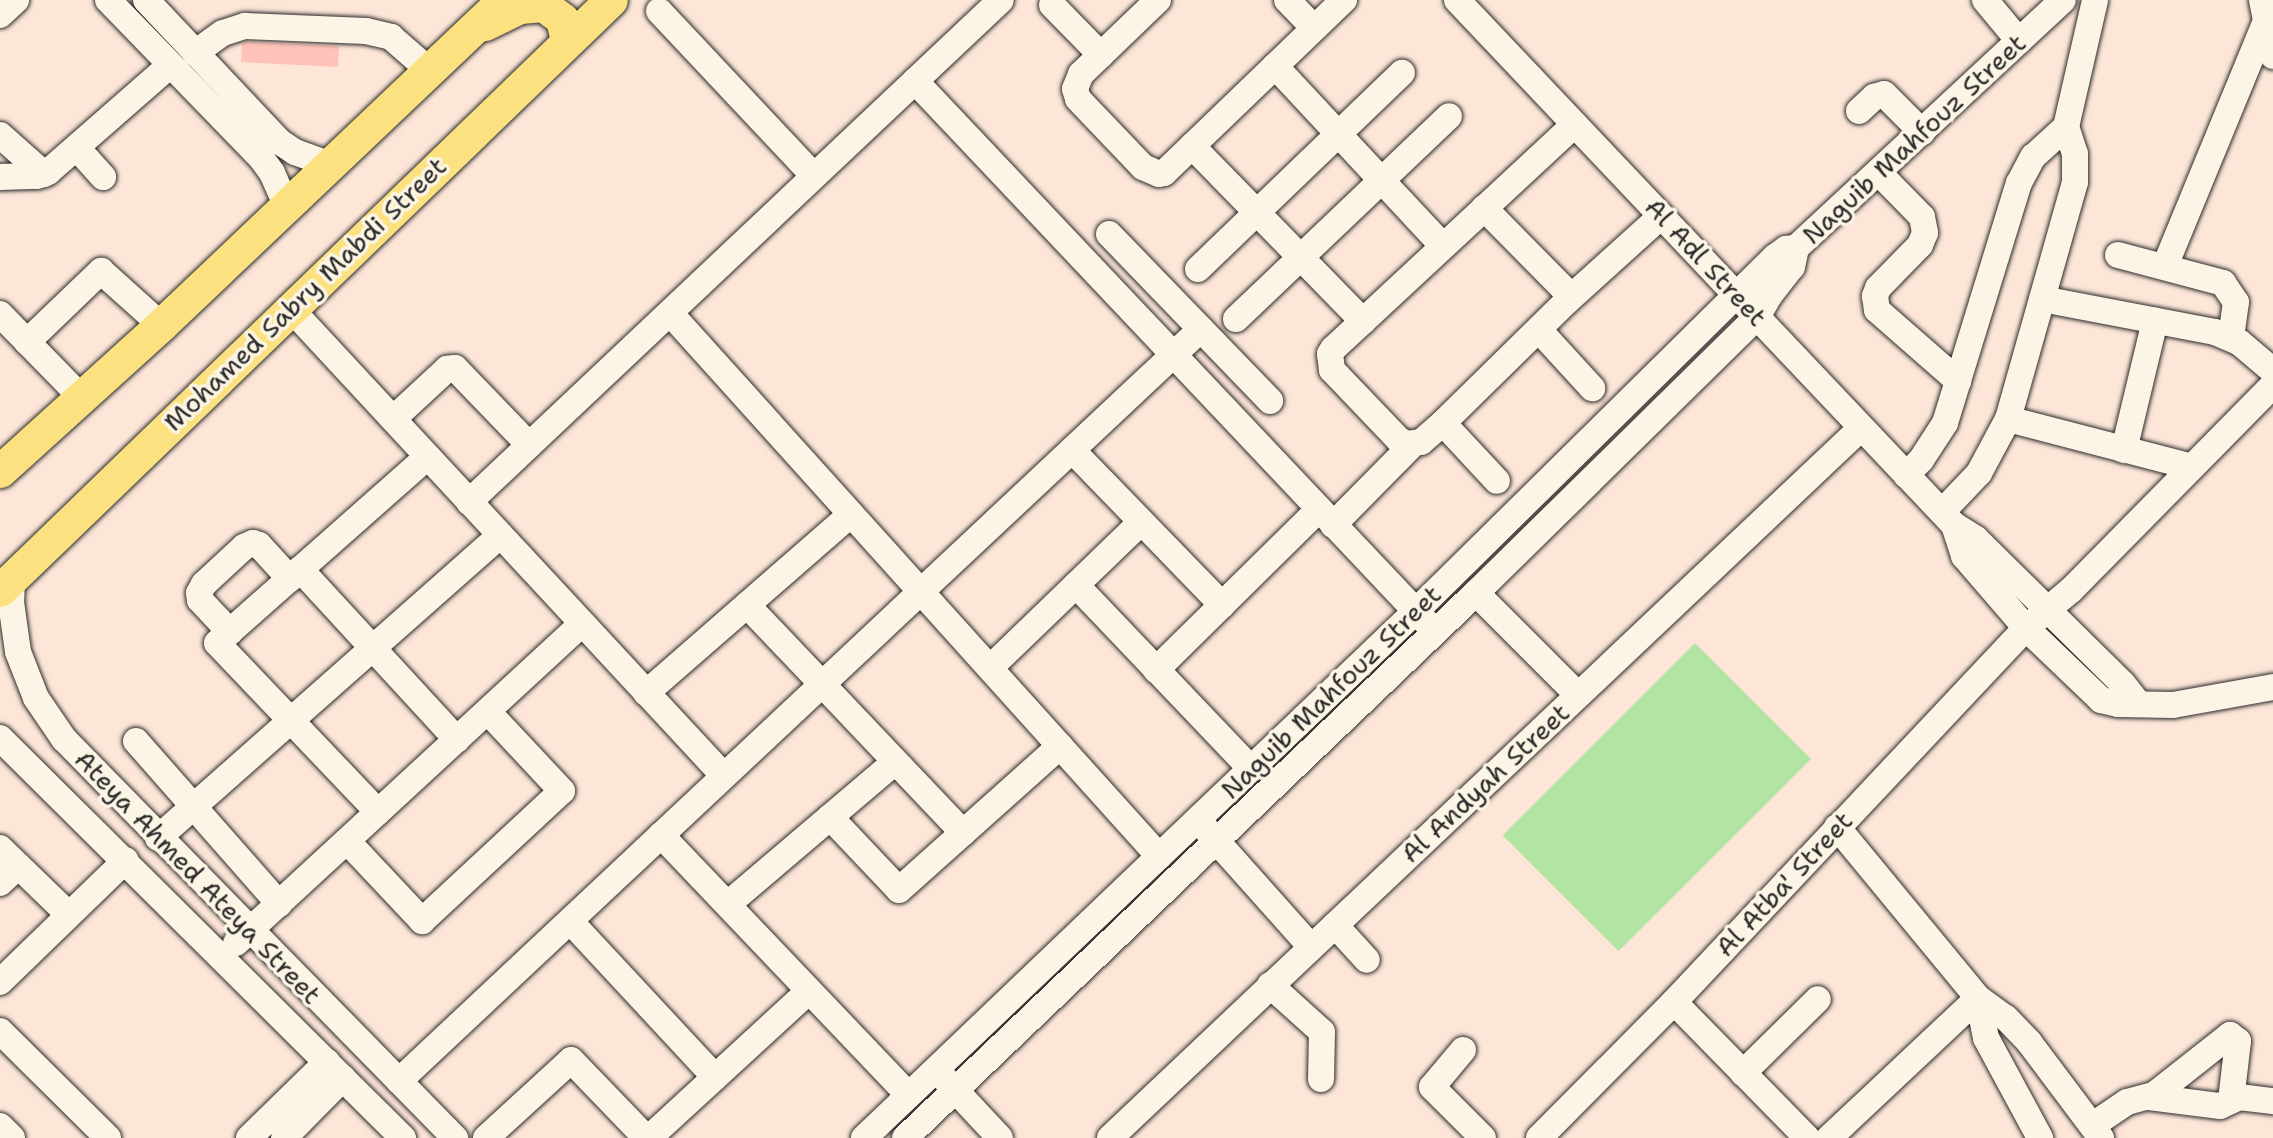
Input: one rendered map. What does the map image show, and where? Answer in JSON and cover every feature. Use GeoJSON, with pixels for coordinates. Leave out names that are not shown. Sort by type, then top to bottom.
{"type":"FeatureCollection","features":[{"type":"Feature","properties":{"kind":"main road"},"geometry":{"type":"LineString","coordinates":[[0,471],[162,325],[503,0]]}},
{"type":"Feature","properties":{"kind":"main road","name":"Mohamed Sabry Mabdi Street"},"geometry":{"type":"LineString","coordinates":[[6,584],[611,0]]}},
{"type":"Feature","properties":{"kind":"main road"},"geometry":{"type":"LineString","coordinates":[[472,30],[531,4],[554,11],[567,30],[568,41]]}},
{"type":"Feature","properties":{"kind":"street"},"geometry":{"type":"LineString","coordinates":[[0,15],[16,0]]}},
{"type":"Feature","properties":{"kind":"street"},"geometry":{"type":"LineString","coordinates":[[108,0],[169,66],[262,159],[272,173],[287,207]]}},
{"type":"Feature","properties":{"kind":"street"},"geometry":{"type":"LineString","coordinates":[[146,0],[280,142],[295,152],[331,165]]}},
{"type":"Feature","properties":{"kind":"street"},"geometry":{"type":"LineString","coordinates":[[469,502],[1001,0]]}},
{"type":"Feature","properties":{"kind":"street"},"geometry":{"type":"LineString","coordinates":[[1158,0],[1078,78],[1076,94],[1143,167],[1153,174],[1164,173],[1344,0]]}},
{"type":"Feature","properties":{"kind":"street"},"geometry":{"type":"LineString","coordinates":[[1286,0],[1314,29]]}},
{"type":"Feature","properties":{"kind":"street","name":"Al Adl Street"},"geometry":{"type":"LineString","coordinates":[[1457,0],[1948,519],[1976,539],[2123,684],[2137,702]]}},
{"type":"Feature","properties":{"kind":"street"},"geometry":{"type":"LineString","coordinates":[[1985,0],[2019,41]]}},
{"type":"Feature","properties":{"kind":"street","name":"Naguib Mahfouz Street"},"geometry":{"type":"LineString","coordinates":[[864,1138],[1416,611],[1780,252],[1796,248],[2063,0]]}},
{"type":"Feature","properties":{"kind":"street"},"geometry":{"type":"LineString","coordinates":[[1948,519],[1979,473],[2008,419],[2042,299],[2075,182],[2075,154],[2066,127],[2095,0]]}},
{"type":"Feature","properties":{"kind":"street"},"geometry":{"type":"LineString","coordinates":[[1052,5],[1101,55]]}},
{"type":"Feature","properties":{"kind":"street"},"geometry":{"type":"LineString","coordinates":[[659,11],[814,176]]}},
{"type":"Feature","properties":{"kind":"street"},"geometry":{"type":"LineString","coordinates":[[2267,13],[2273,56]]}},
{"type":"Feature","properties":{"kind":"street"},"geometry":{"type":"LineString","coordinates":[[2165,266],[2267,13]]}},
{"type":"Feature","properties":{"kind":"street"},"geometry":{"type":"LineString","coordinates":[[195,53],[223,33],[245,26],[366,31],[391,37],[430,71]]}},
{"type":"Feature","properties":{"kind":"street"},"geometry":{"type":"LineString","coordinates":[[0,177],[44,174],[169,66]]}},
{"type":"Feature","properties":{"kind":"street"},"geometry":{"type":"LineString","coordinates":[[1275,66],[1443,246]]}},
{"type":"Feature","properties":{"kind":"street"},"geometry":{"type":"LineString","coordinates":[[1198,269],[1402,73]]}},
{"type":"Feature","properties":{"kind":"street"},"geometry":{"type":"LineString","coordinates":[[915,81],[1436,632]]}},
{"type":"Feature","properties":{"kind":"street"},"geometry":{"type":"LineString","coordinates":[[1859,111],[1874,97],[1884,94],[1922,132]]}},
{"type":"Feature","properties":{"kind":"street"},"geometry":{"type":"LineString","coordinates":[[1236,319],[1449,116]]}},
{"type":"Feature","properties":{"kind":"street"},"geometry":{"type":"LineString","coordinates":[[1412,445],[1399,440],[1330,365],[1333,349],[1575,124]]}},
{"type":"Feature","properties":{"kind":"street"},"geometry":{"type":"LineString","coordinates":[[1906,475],[1934,442],[1945,423],[2019,183],[2043,146],[2066,127]]}},
{"type":"Feature","properties":{"kind":"street"},"geometry":{"type":"LineString","coordinates":[[0,135],[44,174]]}},
{"type":"Feature","properties":{"kind":"street"},"geometry":{"type":"LineString","coordinates":[[1192,145],[1363,321]]}},
{"type":"Feature","properties":{"kind":"street"},"geometry":{"type":"LineString","coordinates":[[77,148],[103,177]]}},
{"type":"Feature","properties":{"kind":"street"},"geometry":{"type":"LineString","coordinates":[[1878,173],[1922,217],[1925,233],[1920,245],[1878,288],[1875,296],[1877,310],[1958,381]]}},
{"type":"Feature","properties":{"kind":"street"},"geometry":{"type":"LineString","coordinates":[[1484,208],[1565,290],[1567,301]]}},
{"type":"Feature","properties":{"kind":"street"},"geometry":{"type":"LineString","coordinates":[[1156,670],[1222,605],[1412,445],[1421,442],[1443,423],[1567,301],[1661,216]]}},
{"type":"Feature","properties":{"kind":"street"},"geometry":{"type":"LineString","coordinates":[[1109,234],[1270,401]]}},
{"type":"Feature","properties":{"kind":"street","name":"Naguib Mahfouz Street"},"geometry":{"type":"LineString","coordinates":[[905,1138],[1436,632],[1758,317],[1765,301],[1792,267],[1796,248]]}},
{"type":"Feature","properties":{"kind":"street"},"geometry":{"type":"LineString","coordinates":[[2118,255],[2215,279],[2229,288],[2237,309],[2231,338]]}},
{"type":"Feature","properties":{"kind":"street"},"geometry":{"type":"LineString","coordinates":[[27,342],[101,271],[162,325]]}},
{"type":"Feature","properties":{"kind":"street"},"geometry":{"type":"LineString","coordinates":[[2042,299],[2215,332],[2231,338],[2273,372]]}},
{"type":"Feature","properties":{"kind":"street"},"geometry":{"type":"LineString","coordinates":[[290,309],[724,776]]}},
{"type":"Feature","properties":{"kind":"street"},"geometry":{"type":"LineString","coordinates":[[670,313],[1159,856]]}},
{"type":"Feature","properties":{"kind":"street"},"geometry":{"type":"LineString","coordinates":[[0,314],[82,398]]}},
{"type":"Feature","properties":{"kind":"street"},"geometry":{"type":"LineString","coordinates":[[2123,450],[2155,321]]}},
{"type":"Feature","properties":{"kind":"street"},"geometry":{"type":"LineString","coordinates":[[398,1081],[1201,330]]}},
{"type":"Feature","properties":{"kind":"street"},"geometry":{"type":"LineString","coordinates":[[1539,330],[1592,388]]}},
{"type":"Feature","properties":{"kind":"street"},"geometry":{"type":"LineString","coordinates":[[393,419],[447,369],[456,368],[529,445]]}},
{"type":"Feature","properties":{"kind":"street","name":"Al Atba' Street"},"geometry":{"type":"LineString","coordinates":[[1539,1138],[1674,1002],[2026,628],[2273,385]]}},
{"type":"Feature","properties":{"kind":"street"},"geometry":{"type":"LineString","coordinates":[[2008,419],[2192,467]]}},
{"type":"Feature","properties":{"kind":"street"},"geometry":{"type":"LineString","coordinates":[[1443,423],[1497,481]]}},
{"type":"Feature","properties":{"kind":"street","name":"Al Andyah Street"},"geometry":{"type":"LineString","coordinates":[[1110,1138],[1861,428]]}},
{"type":"Feature","properties":{"kind":"street"},"geometry":{"type":"LineString","coordinates":[[1072,450],[1222,605]]}},
{"type":"Feature","properties":{"kind":"street"},"geometry":{"type":"LineString","coordinates":[[378,812],[217,643],[428,457]]}},
{"type":"Feature","properties":{"kind":"street"},"geometry":{"type":"LineString","coordinates":[[646,693],[852,514]]}},
{"type":"Feature","properties":{"kind":"street","name":"Al Adl Street"},"geometry":{"type":"LineString","coordinates":[[1948,519],[1964,556],[2026,628],[2101,700],[2118,704],[2137,702]]}},
{"type":"Feature","properties":{"kind":"street"},"geometry":{"type":"LineString","coordinates":[[990,668],[1141,522]]}},
{"type":"Feature","properties":{"kind":"street"},"geometry":{"type":"LineString","coordinates":[[158,838],[500,535]]}},
{"type":"Feature","properties":{"kind":"street"},"geometry":{"type":"LineString","coordinates":[[230,632],[200,600],[200,593],[204,584],[244,547],[253,543],[295,574],[373,648],[457,740]]}},
{"type":"Feature","properties":{"kind":"street","name":"Ateya Ahmed Ateya Street"},"geometry":{"type":"LineString","coordinates":[[6,584],[18,652],[36,698],[64,739],[249,931],[455,1138]]}},
{"type":"Feature","properties":{"kind":"street"},"geometry":{"type":"LineString","coordinates":[[1076,585],[1250,768]]}},
{"type":"Feature","properties":{"kind":"street"},"geometry":{"type":"LineString","coordinates":[[1476,593],[1578,695]]}},
{"type":"Feature","properties":{"kind":"street"},"geometry":{"type":"LineString","coordinates":[[747,605],[963,833]]}},
{"type":"Feature","properties":{"kind":"street"},"geometry":{"type":"LineString","coordinates":[[222,956],[582,624]]}},
{"type":"Feature","properties":{"kind":"street"},"geometry":{"type":"LineString","coordinates":[[2137,702],[2173,705],[2273,687]]}},
{"type":"Feature","properties":{"kind":"street"},"geometry":{"type":"LineString","coordinates":[[347,841],[422,921],[562,791],[488,712]]}},
{"type":"Feature","properties":{"kind":"street","name":"Ateya Ahmed Ateya Street"},"geometry":{"type":"LineString","coordinates":[[0,738],[335,1070],[393,1135]]}},
{"type":"Feature","properties":{"kind":"street"},"geometry":{"type":"LineString","coordinates":[[136,741],[279,904]]}},
{"type":"Feature","properties":{"kind":"street"},"geometry":{"type":"LineString","coordinates":[[830,817],[900,890],[1060,746]]}},
{"type":"Feature","properties":{"kind":"street"},"geometry":{"type":"LineString","coordinates":[[728,904],[895,762]]}},
{"type":"Feature","properties":{"kind":"street"},"geometry":{"type":"LineString","coordinates":[[1198,819],[1311,947]]}},
{"type":"Feature","properties":{"kind":"street"},"geometry":{"type":"LineString","coordinates":[[1837,827],[1978,998],[2018,1029],[2097,1131],[2127,1102],[2149,1097],[2220,1107],[2243,1097],[2273,1101]]}},
{"type":"Feature","properties":{"kind":"street"},"geometry":{"type":"LineString","coordinates":[[660,835],[909,1095]]}},
{"type":"Feature","properties":{"kind":"street"},"geometry":{"type":"LineString","coordinates":[[0,982],[126,860]]}},
{"type":"Feature","properties":{"kind":"street"},"geometry":{"type":"LineString","coordinates":[[6,866],[68,914]]}},
{"type":"Feature","properties":{"kind":"street"},"geometry":{"type":"LineString","coordinates":[[570,921],[715,1077]]}},
{"type":"Feature","properties":{"kind":"street"},"geometry":{"type":"LineString","coordinates":[[1335,925],[1367,960]]}},
{"type":"Feature","properties":{"kind":"street"},"geometry":{"type":"LineString","coordinates":[[1270,985],[1322,1032],[1321,1079]]}},
{"type":"Feature","properties":{"kind":"street"},"geometry":{"type":"LineString","coordinates":[[486,1138],[571,1060],[647,1138],[809,990]]}},
{"type":"Feature","properties":{"kind":"street"},"geometry":{"type":"LineString","coordinates":[[1829,1138],[1978,998]]}},
{"type":"Feature","properties":{"kind":"street"},"geometry":{"type":"LineString","coordinates":[[1978,998],[1986,1038],[2040,1138]]}},
{"type":"Feature","properties":{"kind":"street"},"geometry":{"type":"LineString","coordinates":[[1743,1073],[1818,999]]}},
{"type":"Feature","properties":{"kind":"street"},"geometry":{"type":"LineString","coordinates":[[1674,1002],[1807,1138]]}},
{"type":"Feature","properties":{"kind":"street"},"geometry":{"type":"LineString","coordinates":[[0,1031],[108,1138]]}},
{"type":"Feature","properties":{"kind":"street"},"geometry":{"type":"LineString","coordinates":[[2149,1097],[2230,1035],[2238,1041],[2231,1101]]}},
{"type":"Feature","properties":{"kind":"street"},"geometry":{"type":"LineString","coordinates":[[1463,1050],[1432,1087],[1483,1138]]}},
{"type":"Feature","properties":{"kind":"street"},"geometry":{"type":"LineString","coordinates":[[249,1138],[335,1070]]}},
{"type":"Feature","properties":{"kind":"street"},"geometry":{"type":"LineString","coordinates":[[284,1138],[335,1070]]}},
{"type":"Feature","properties":{"kind":"street"},"geometry":{"type":"LineString","coordinates":[[935,1070],[1000,1138]]}},
{"type":"Feature","properties":{"kind":"street"},"geometry":{"type":"LineString","coordinates":[[0,1126],[12,1138]]}},
{"type":"Feature","properties":{"kind":"green space"},"geometry":{"type":"Polygon","coordinates":[[[1695,643],[1811,759],[1619,951],[1503,835],[1695,643]]]}},
{"type":"Feature","properties":{"kind":"building"},"geometry":{"type":"Polygon","coordinates":[[[247,42],[339,46],[338,67],[241,62],[242,44],[247,42]]]}}]}
